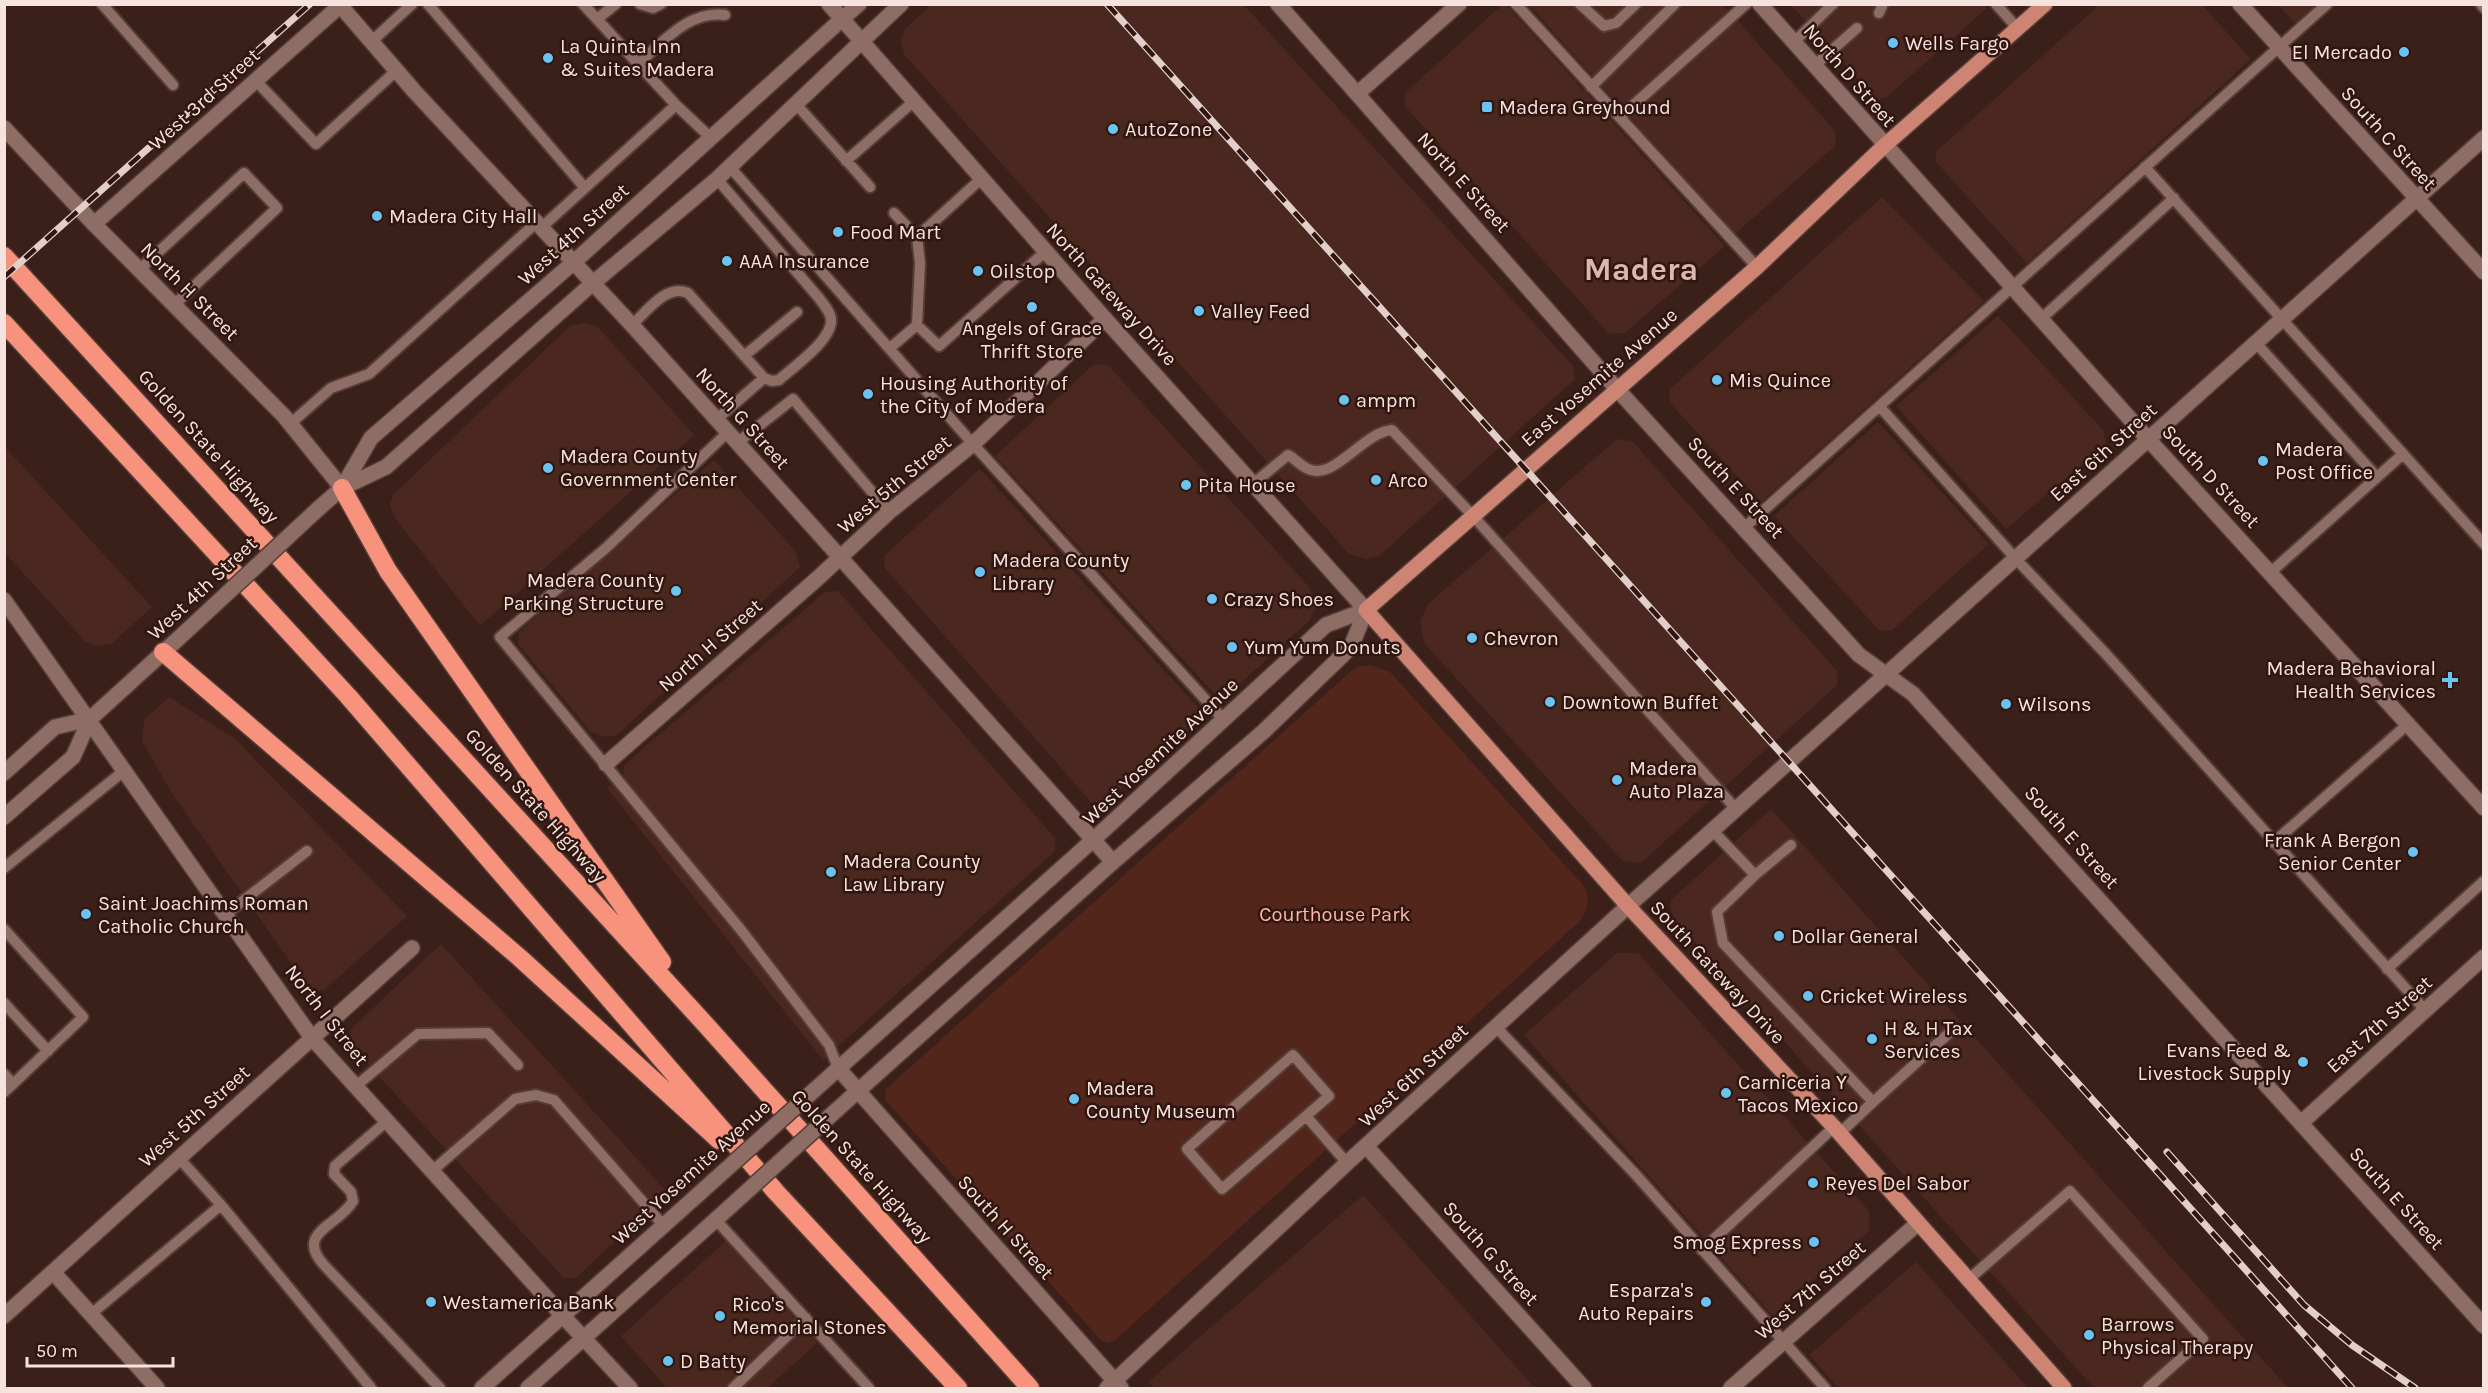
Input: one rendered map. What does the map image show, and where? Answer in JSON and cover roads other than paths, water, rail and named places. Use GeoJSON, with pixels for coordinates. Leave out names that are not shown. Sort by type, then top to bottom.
{"type":"FeatureCollection","features":[{"type":"Feature","properties":{"kind":"highway","name":"Golden State Highway"},"geometry":{"type":"LineString","coordinates":[[4,256],[706,1025],[1030,1389]]}},
{"type":"Feature","properties":{"kind":"highway"},"geometry":{"type":"LineString","coordinates":[[4,323],[348,696],[776,1192],[958,1389]]}},
{"type":"Feature","properties":{"kind":"highway"},"geometry":{"type":"LineString","coordinates":[[342,488],[388,571],[706,1025]]}},
{"type":"Feature","properties":{"kind":"highway"},"geometry":{"type":"LineString","coordinates":[[163,652],[520,958],[776,1192]]}},
{"type":"Feature","properties":{"kind":"main road","name":"East Yosemite Avenue"},"geometry":{"type":"LineString","coordinates":[[1366,610],[1757,267],[1884,146],[2045,4]]}},
{"type":"Feature","properties":{"kind":"main road","name":"South Gateway Drive"},"geometry":{"type":"LineString","coordinates":[[1366,610],[1628,906],[1837,1130],[2064,1389]]}},
{"type":"Feature","properties":{"kind":"street","name":"North Gateway Drive"},"geometry":{"type":"LineString","coordinates":[[829,4],[1105,319],[1366,610]]}},
{"type":"Feature","properties":{"kind":"street","name":"West 4th Street"},"geometry":{"type":"LineString","coordinates":[[342,488],[371,438],[574,262],[859,4]]}},
{"type":"Feature","properties":{"kind":"street","name":"West 4th Street"},"geometry":{"type":"LineString","coordinates":[[4,817],[73,757],[90,719],[318,509],[342,488],[386,467],[593,283],[730,167],[901,4]]}},
{"type":"Feature","properties":{"kind":"street","name":"North E Street"},"geometry":{"type":"LineString","coordinates":[[1278,4],[1617,388]]}},
{"type":"Feature","properties":{"kind":"street"},"geometry":{"type":"LineString","coordinates":[[1357,94],[1459,4]]}},
{"type":"Feature","properties":{"kind":"street","name":"North D Street"},"geometry":{"type":"LineString","coordinates":[[1760,4],[1884,146]]}},
{"type":"Feature","properties":{"kind":"street","name":"South C Street"},"geometry":{"type":"LineString","coordinates":[[2240,4],[2484,272]]}},
{"type":"Feature","properties":{"kind":"street","name":"North G Street"},"geometry":{"type":"LineString","coordinates":[[340,5],[396,71],[632,325],[841,556],[1113,862]]}},
{"type":"Feature","properties":{"kind":"street","name":"West 3rd Street"},"geometry":{"type":"LineString","coordinates":[[94,224],[340,5]]}},
{"type":"Feature","properties":{"kind":"street","name":"North H Street"},"geometry":{"type":"LineString","coordinates":[[4,128],[94,224],[290,424],[342,488]]}},
{"type":"Feature","properties":{"kind":"street","name":"East 6th Street"},"geometry":{"type":"LineString","coordinates":[[1751,797],[2484,138]]}},
{"type":"Feature","properties":{"kind":"street","name":"South D Street"},"geometry":{"type":"LineString","coordinates":[[1884,146],[2148,440],[2271,572],[2484,808]]}},
{"type":"Feature","properties":{"kind":"street","name":"West 5th Street"},"geometry":{"type":"LineString","coordinates":[[841,556],[889,512],[973,444],[1105,319]]}},
{"type":"Feature","properties":{"kind":"street","name":"South E Street"},"geometry":{"type":"LineString","coordinates":[[1617,388],[1859,655],[1913,694],[2484,1326]]}},
{"type":"Feature","properties":{"kind":"street","name":"North H Street"},"geometry":{"type":"LineString","coordinates":[[606,764],[841,556]]}},
{"type":"Feature","properties":{"kind":"street","name":"North I Street"},"geometry":{"type":"LineString","coordinates":[[4,600],[90,719],[312,1038],[630,1389]]}},
{"type":"Feature","properties":{"kind":"street"},"geometry":{"type":"LineString","coordinates":[[528,1389],[1113,862],[1263,732],[1351,647],[1366,610]]}},
{"type":"Feature","properties":{"kind":"street","name":"West Yosemite Avenue"},"geometry":{"type":"LineString","coordinates":[[482,1389],[1093,840],[1326,625],[1366,610]]}},
{"type":"Feature","properties":{"kind":"street","name":"West 4th Street"},"geometry":{"type":"LineString","coordinates":[[4,773],[55,727],[90,719]]}},
{"type":"Feature","properties":{"kind":"street","name":"West 6th Street"},"geometry":{"type":"LineString","coordinates":[[1114,1386],[1347,1163],[1628,906],[1751,797]]}},
{"type":"Feature","properties":{"kind":"street","name":"West 5th Street"},"geometry":{"type":"LineString","coordinates":[[4,1316],[412,948]]}},
{"type":"Feature","properties":{"kind":"street","name":"East 7th Street"},"geometry":{"type":"LineString","coordinates":[[2302,1122],[2484,957]]}},
{"type":"Feature","properties":{"kind":"street","name":"South H Street"},"geometry":{"type":"LineString","coordinates":[[838,1068],[1114,1386]]}},
{"type":"Feature","properties":{"kind":"street","name":"South G Street"},"geometry":{"type":"LineString","coordinates":[[1366,1146],[1584,1389]]}},
{"type":"Feature","properties":{"kind":"street","name":"West 7th Street"},"geometry":{"type":"LineString","coordinates":[[1731,1389],[1917,1224]]}},
{"type":"Feature","properties":{"kind":"street"},"geometry":{"type":"LineString","coordinates":[[53,1272],[157,1389]]}},
{"type":"Feature","properties":{"kind":"lane"},"geometry":{"type":"LineString","coordinates":[[102,4],[173,85]]}},
{"type":"Feature","properties":{"kind":"lane"},"geometry":{"type":"LineString","coordinates":[[371,42],[412,4]]}},
{"type":"Feature","properties":{"kind":"lane"},"geometry":{"type":"LineString","coordinates":[[428,4],[585,188]]}},
{"type":"Feature","properties":{"kind":"lane"},"geometry":{"type":"LineString","coordinates":[[583,4],[676,105],[711,138]]}},
{"type":"Feature","properties":{"kind":"lane"},"geometry":{"type":"LineString","coordinates":[[597,20],[616,4]]}},
{"type":"Feature","properties":{"kind":"lane"},"geometry":{"type":"LineString","coordinates":[[640,4],[654,8],[661,4]]}},
{"type":"Feature","properties":{"kind":"lane"},"geometry":{"type":"LineString","coordinates":[[1516,4],[1757,267]]}},
{"type":"Feature","properties":{"kind":"lane"},"geometry":{"type":"LineString","coordinates":[[1580,4],[1604,26],[1616,23],[1636,4]]}},
{"type":"Feature","properties":{"kind":"lane"},"geometry":{"type":"LineString","coordinates":[[1591,87],[1675,4]]}},
{"type":"Feature","properties":{"kind":"lane"},"geometry":{"type":"LineString","coordinates":[[1620,117],[1746,4]]}},
{"type":"Feature","properties":{"kind":"lane"},"geometry":{"type":"LineString","coordinates":[[1793,43],[1833,4]]}},
{"type":"Feature","properties":{"kind":"lane"},"geometry":{"type":"LineString","coordinates":[[1996,4],[2018,29]]}},
{"type":"Feature","properties":{"kind":"lane"},"geometry":{"type":"LineString","coordinates":[[1745,527],[2327,4]]}},
{"type":"Feature","properties":{"kind":"lane"},"geometry":{"type":"LineString","coordinates":[[638,63],[680,26],[709,13],[725,15]]}},
{"type":"Feature","properties":{"kind":"lane"},"geometry":{"type":"LineString","coordinates":[[1814,66],[1856,30]]}},
{"type":"Feature","properties":{"kind":"lane"},"geometry":{"type":"LineString","coordinates":[[256,81],[316,144],[396,71]]}},
{"type":"Feature","properties":{"kind":"lane"},"geometry":{"type":"LineString","coordinates":[[846,161],[914,101]]}},
{"type":"Feature","properties":{"kind":"lane"},"geometry":{"type":"LineString","coordinates":[[796,104],[870,188]]}},
{"type":"Feature","properties":{"kind":"lane"},"geometry":{"type":"LineString","coordinates":[[290,424],[331,388],[369,374],[539,224],[585,188],[676,105]]}},
{"type":"Feature","properties":{"kind":"lane"},"geometry":{"type":"LineString","coordinates":[[730,167],[973,444],[1224,720]]}},
{"type":"Feature","properties":{"kind":"lane"},"geometry":{"type":"LineString","coordinates":[[2145,167],[2484,544]]}},
{"type":"Feature","properties":{"kind":"lane"},"geometry":{"type":"LineString","coordinates":[[140,269],[244,173],[277,208],[174,305]]}},
{"type":"Feature","properties":{"kind":"lane"},"geometry":{"type":"LineString","coordinates":[[632,325],[664,296],[673,290],[682,290],[688,293],[764,378],[779,380],[825,338],[831,319],[828,310],[717,178]]}},
{"type":"Feature","properties":{"kind":"lane"},"geometry":{"type":"LineString","coordinates":[[917,237],[982,178]]}},
{"type":"Feature","properties":{"kind":"lane"},"geometry":{"type":"LineString","coordinates":[[2041,319],[2174,198]]}},
{"type":"Feature","properties":{"kind":"lane"},"geometry":{"type":"LineString","coordinates":[[890,348],[917,325],[920,263],[917,237],[894,213]]}},
{"type":"Feature","properties":{"kind":"lane"},"geometry":{"type":"LineString","coordinates":[[917,325],[939,346],[1046,251]]}},
{"type":"Feature","properties":{"kind":"lane"},"geometry":{"type":"LineString","coordinates":[[744,356],[797,312]]}},
{"type":"Feature","properties":{"kind":"lane"},"geometry":{"type":"LineString","coordinates":[[2256,343],[2377,477]]}},
{"type":"Feature","properties":{"kind":"lane"},"geometry":{"type":"LineString","coordinates":[[717,419],[764,378]]}},
{"type":"Feature","properties":{"kind":"lane"},"geometry":{"type":"LineString","coordinates":[[838,1068],[829,1045],[741,930],[500,637],[733,438],[793,399],[889,512]]}},
{"type":"Feature","properties":{"kind":"lane"},"geometry":{"type":"LineString","coordinates":[[1880,407],[2016,559],[2105,653],[2425,1010]]}},
{"type":"Feature","properties":{"kind":"lane"},"geometry":{"type":"LineString","coordinates":[[1254,483],[1288,455],[1313,471],[1325,471],[1375,434],[1392,430],[1474,517],[1737,810]]}},
{"type":"Feature","properties":{"kind":"lane"},"geometry":{"type":"LineString","coordinates":[[2271,572],[2403,454]]}},
{"type":"Feature","properties":{"kind":"lane"},"geometry":{"type":"LineString","coordinates":[[2273,843],[2408,724]]}},
{"type":"Feature","properties":{"kind":"lane"},"geometry":{"type":"LineString","coordinates":[[4,868],[125,770]]}},
{"type":"Feature","properties":{"kind":"lane"},"geometry":{"type":"LineString","coordinates":[[1713,831],[1755,875]]}},
{"type":"Feature","properties":{"kind":"lane"},"geometry":{"type":"LineString","coordinates":[[1791,845],[1755,875],[1718,912],[1723,943],[1873,1102]]}},
{"type":"Feature","properties":{"kind":"lane"},"geometry":{"type":"LineString","coordinates":[[226,914],[307,851]]}},
{"type":"Feature","properties":{"kind":"lane"},"geometry":{"type":"LineString","coordinates":[[2387,969],[2484,881]]}},
{"type":"Feature","properties":{"kind":"lane"},"geometry":{"type":"LineString","coordinates":[[4,929],[83,1017],[4,1092]]}},
{"type":"Feature","properties":{"kind":"lane"},"geometry":{"type":"LineString","coordinates":[[4,1003],[48,1051]]}},
{"type":"Feature","properties":{"kind":"lane"},"geometry":{"type":"LineString","coordinates":[[1496,1027],[1702,1250],[1825,1389]]}},
{"type":"Feature","properties":{"kind":"lane"},"geometry":{"type":"LineString","coordinates":[[356,1086],[418,1034],[488,1033],[518,1065]]}},
{"type":"Feature","properties":{"kind":"lane"},"geometry":{"type":"LineString","coordinates":[[1702,1250],[1948,1034]]}},
{"type":"Feature","properties":{"kind":"lane"},"geometry":{"type":"LineString","coordinates":[[1293,1055],[1329,1096],[1305,1116],[1222,1189],[1187,1149],[1293,1055]]}},
{"type":"Feature","properties":{"kind":"lane"},"geometry":{"type":"LineString","coordinates":[[4,1074],[13,1084]]}},
{"type":"Feature","properties":{"kind":"lane"},"geometry":{"type":"LineString","coordinates":[[432,1171],[515,1099],[536,1095],[554,1100],[663,1226]]}},
{"type":"Feature","properties":{"kind":"lane"},"geometry":{"type":"LineString","coordinates":[[1305,1116],[1347,1163]]}},
{"type":"Feature","properties":{"kind":"lane"},"geometry":{"type":"LineString","coordinates":[[387,1121],[335,1166],[334,1174],[351,1192],[353,1201],[348,1209],[314,1239],[313,1247],[316,1256],[324,1265],[440,1389]]}},
{"type":"Feature","properties":{"kind":"lane"},"geometry":{"type":"LineString","coordinates":[[179,1158],[221,1204],[371,1389]]}},
{"type":"Feature","properties":{"kind":"lane"},"geometry":{"type":"LineString","coordinates":[[1968,1280],[2070,1191],[2204,1339],[2148,1389]]}},
{"type":"Feature","properties":{"kind":"lane"},"geometry":{"type":"LineString","coordinates":[[90,1315],[221,1204]]}},
{"type":"Feature","properties":{"kind":"lane"},"geometry":{"type":"LineString","coordinates":[[719,1217],[869,1389]]}},
{"type":"Feature","properties":{"kind":"lane"},"geometry":{"type":"LineString","coordinates":[[733,1389],[807,1317]]}},
{"type":"Feature","properties":{"kind":"railway"},"geometry":{"type":"LineString","coordinates":[[4,277],[310,4]]}},
{"type":"Feature","properties":{"kind":"railway"},"geometry":{"type":"LineString","coordinates":[[1107,4],[2352,1388]]}},
{"type":"Feature","properties":{"kind":"railway"},"geometry":{"type":"LineString","coordinates":[[2167,1152],[2304,1305],[2352,1345],[2415,1388]]}},
{"type":"Feature","properties":{"kind":"place","name":"Wells Fargo"},"geometry":{"type":"Point","coordinates":[1893,43]}},
{"type":"Feature","properties":{"kind":"place","name":"El Mercado"},"geometry":{"type":"Point","coordinates":[2404,52]}},
{"type":"Feature","properties":{"kind":"place","name":"La Quinta Inn & Suites Madera"},"geometry":{"type":"Point","coordinates":[548,58]}},
{"type":"Feature","properties":{"kind":"place","name":"Madera Greyhound"},"geometry":{"type":"Point","coordinates":[1487,107]}},
{"type":"Feature","properties":{"kind":"place","name":"AutoZone"},"geometry":{"type":"Point","coordinates":[1113,129]}},
{"type":"Feature","properties":{"kind":"place","name":"Madera City Hall"},"geometry":{"type":"Point","coordinates":[377,216]}},
{"type":"Feature","properties":{"kind":"place","name":"Food Mart"},"geometry":{"type":"Point","coordinates":[838,232]}},
{"type":"Feature","properties":{"kind":"place","name":"AAA Insurance"},"geometry":{"type":"Point","coordinates":[727,261]}},
{"type":"Feature","properties":{"kind":"place","name":"Oilstop"},"geometry":{"type":"Point","coordinates":[978,271]}},
{"type":"Feature","properties":{"kind":"place","name":"Angels of Grace Thrift Store"},"geometry":{"type":"Point","coordinates":[1032,307]}},
{"type":"Feature","properties":{"kind":"place","name":"Valley Feed"},"geometry":{"type":"Point","coordinates":[1199,311]}},
{"type":"Feature","properties":{"kind":"place","name":"Mis Quince"},"geometry":{"type":"Point","coordinates":[1717,380]}},
{"type":"Feature","properties":{"kind":"place","name":"Housing Authority of the City of Modera"},"geometry":{"type":"Point","coordinates":[868,394]}},
{"type":"Feature","properties":{"kind":"place","name":"ampm"},"geometry":{"type":"Point","coordinates":[1344,400]}},
{"type":"Feature","properties":{"kind":"place","name":"Madera Post Office"},"geometry":{"type":"Point","coordinates":[2263,461]}},
{"type":"Feature","properties":{"kind":"place","name":"Madera County Government Center"},"geometry":{"type":"Point","coordinates":[548,468]}},
{"type":"Feature","properties":{"kind":"place","name":"Arco"},"geometry":{"type":"Point","coordinates":[1376,480]}},
{"type":"Feature","properties":{"kind":"place","name":"Pita House"},"geometry":{"type":"Point","coordinates":[1186,485]}},
{"type":"Feature","properties":{"kind":"place","name":"Madera County Library"},"geometry":{"type":"Point","coordinates":[980,572]}},
{"type":"Feature","properties":{"kind":"place","name":"Madera County Parking Structure"},"geometry":{"type":"Point","coordinates":[676,591]}},
{"type":"Feature","properties":{"kind":"place","name":"Crazy Shoes"},"geometry":{"type":"Point","coordinates":[1212,599]}},
{"type":"Feature","properties":{"kind":"place","name":"Chevron"},"geometry":{"type":"Point","coordinates":[1472,638]}},
{"type":"Feature","properties":{"kind":"place","name":"Yum Yum Donuts"},"geometry":{"type":"Point","coordinates":[1232,647]}},
{"type":"Feature","properties":{"kind":"place","name":"Madera Behavioral Health Services"},"geometry":{"type":"Point","coordinates":[2450,680]}},
{"type":"Feature","properties":{"kind":"place","name":"Downtown Buffet"},"geometry":{"type":"Point","coordinates":[1550,702]}},
{"type":"Feature","properties":{"kind":"place","name":"Wilsons"},"geometry":{"type":"Point","coordinates":[2006,704]}},
{"type":"Feature","properties":{"kind":"place","name":"Madera Auto Plaza"},"geometry":{"type":"Point","coordinates":[1617,780]}},
{"type":"Feature","properties":{"kind":"place","name":"Frank A Bergon Senior Center"},"geometry":{"type":"Point","coordinates":[2413,852]}},
{"type":"Feature","properties":{"kind":"place","name":"Madera County Law Library"},"geometry":{"type":"Point","coordinates":[831,872]}},
{"type":"Feature","properties":{"kind":"place","name":"Saint Joachims Roman Catholic Church"},"geometry":{"type":"Point","coordinates":[86,914]}},
{"type":"Feature","properties":{"kind":"place","name":"Dollar General"},"geometry":{"type":"Point","coordinates":[1779,936]}},
{"type":"Feature","properties":{"kind":"place","name":"Cricket Wireless"},"geometry":{"type":"Point","coordinates":[1808,996]}},
{"type":"Feature","properties":{"kind":"place","name":"H & H Tax Services"},"geometry":{"type":"Point","coordinates":[1872,1039]}},
{"type":"Feature","properties":{"kind":"place","name":"Evans Feed & Livestock Supply"},"geometry":{"type":"Point","coordinates":[2303,1062]}},
{"type":"Feature","properties":{"kind":"place","name":"Carniceria Y Tacos Mexico"},"geometry":{"type":"Point","coordinates":[1726,1093]}},
{"type":"Feature","properties":{"kind":"place","name":"Madera County Museum"},"geometry":{"type":"Point","coordinates":[1074,1099]}},
{"type":"Feature","properties":{"kind":"place","name":"Reyes Del Sabor"},"geometry":{"type":"Point","coordinates":[1813,1183]}},
{"type":"Feature","properties":{"kind":"place","name":"Smog Express"},"geometry":{"type":"Point","coordinates":[1814,1242]}},
{"type":"Feature","properties":{"kind":"place","name":"Westamerica Bank"},"geometry":{"type":"Point","coordinates":[431,1302]}},
{"type":"Feature","properties":{"kind":"place","name":"Esparza's Auto Repairs"},"geometry":{"type":"Point","coordinates":[1706,1302]}},
{"type":"Feature","properties":{"kind":"place","name":"Rico's Memorial Stones"},"geometry":{"type":"Point","coordinates":[720,1316]}},
{"type":"Feature","properties":{"kind":"place","name":"Barrows Physical Therapy"},"geometry":{"type":"Point","coordinates":[2089,1335]}},
{"type":"Feature","properties":{"kind":"place","name":"D Batty"},"geometry":{"type":"Point","coordinates":[668,1361]}},
{"type":"Feature","properties":{"kind":"district","name":"Madera"},"geometry":{"type":"Point","coordinates":[1641,269]}},
{"type":"Feature","properties":{"kind":"park label","name":"Courthouse Park"},"geometry":{"type":"Point","coordinates":[1335,914]}}]}
